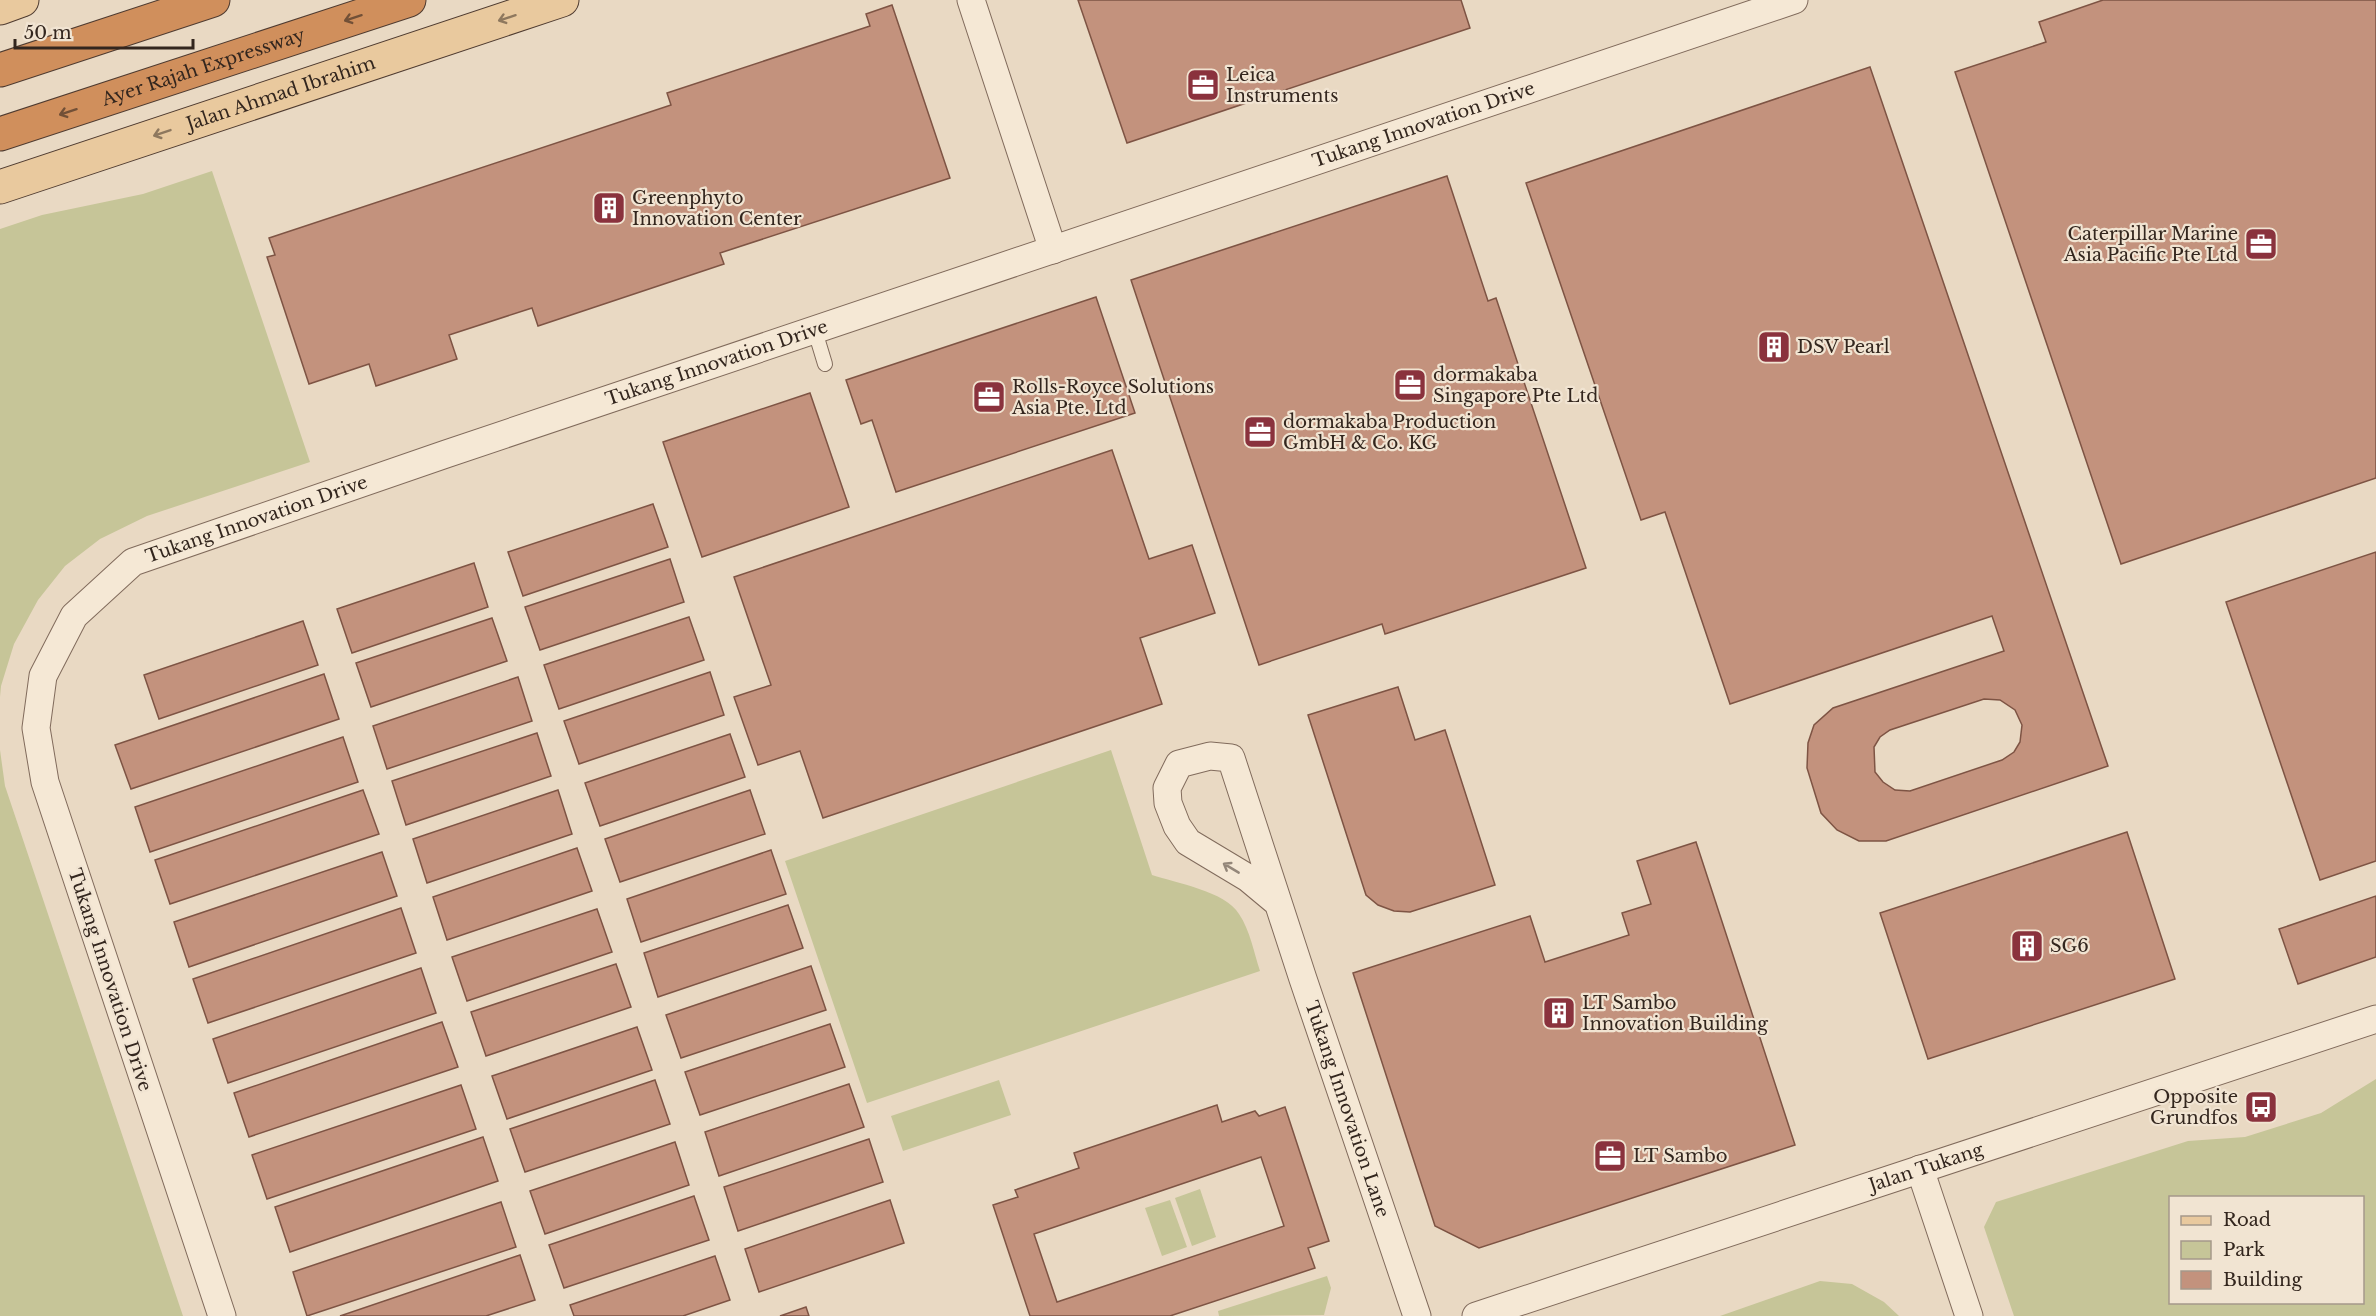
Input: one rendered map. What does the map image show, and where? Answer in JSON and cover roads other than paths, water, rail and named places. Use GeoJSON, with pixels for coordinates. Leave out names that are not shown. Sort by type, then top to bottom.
{"type":"FeatureCollection","features":[{"type":"Feature","properties":{"kind":"highway"},"geometry":{"type":"LineString","coordinates":[[0,70],[213,0]]}},
{"type":"Feature","properties":{"kind":"highway","name":"Ayer Rajah Expressway"},"geometry":{"type":"LineString","coordinates":[[0,134],[409,0]]}},
{"type":"Feature","properties":{"kind":"main road"},"geometry":{"type":"LineString","coordinates":[[0,8],[22,0]]}},
{"type":"Feature","properties":{"kind":"main road","name":"Jalan Ahmad Ibrahim"},"geometry":{"type":"LineString","coordinates":[[0,187],[562,0]]}},
{"type":"Feature","properties":{"kind":"street"},"geometry":{"type":"LineString","coordinates":[[971,0],[1053,250]]}},
{"type":"Feature","properties":{"kind":"street","name":"Tukang Innovation Drive"},"geometry":{"type":"LineString","coordinates":[[222,1316],[45,782],[36,728],[43,676],[74,616],[133,562],[446,454],[1794,0]]}},
{"type":"Feature","properties":{"kind":"street","name":"Tukang Innovation Lane"},"geometry":{"type":"LineString","coordinates":[[1278,903],[1248,878],[1188,842],[1177,826],[1168,803],[1167,788],[1179,764],[1210,756],[1231,758],[1418,1316]]}},
{"type":"Feature","properties":{"kind":"street","name":"Jalan Tukang"},"geometry":{"type":"LineString","coordinates":[[1476,1316],[2376,1019]]}},
{"type":"Feature","properties":{"kind":"street"},"geometry":{"type":"LineString","coordinates":[[1920,1170],[1969,1316]]}},
{"type":"Feature","properties":{"kind":"lane"},"geometry":{"type":"LineString","coordinates":[[815,331],[825,364]]}},
{"type":"Feature","properties":{"kind":"place","name":"Leica Instruments"},"geometry":{"type":"Point","coordinates":[1203,85]}},
{"type":"Feature","properties":{"kind":"place","name":"Greenphyto Innovation Center"},"geometry":{"type":"Point","coordinates":[609,208]}},
{"type":"Feature","properties":{"kind":"place","name":"Caterpillar Marine Asia Pacific Pte Ltd"},"geometry":{"type":"Point","coordinates":[2261,244]}},
{"type":"Feature","properties":{"kind":"place","name":"DSV Pearl"},"geometry":{"type":"Point","coordinates":[1774,347]}},
{"type":"Feature","properties":{"kind":"place","name":"dormakaba Singapore Pte Ltd"},"geometry":{"type":"Point","coordinates":[1410,385]}},
{"type":"Feature","properties":{"kind":"place","name":"Rolls-Royce Solutions Asia Pte. Ltd"},"geometry":{"type":"Point","coordinates":[989,397]}},
{"type":"Feature","properties":{"kind":"place","name":"dormakaba Production GmbH & Co. KG"},"geometry":{"type":"Point","coordinates":[1260,432]}},
{"type":"Feature","properties":{"kind":"place","name":"SG6"},"geometry":{"type":"Point","coordinates":[2027,946]}},
{"type":"Feature","properties":{"kind":"place","name":"LT Sambo Innovation Building"},"geometry":{"type":"Point","coordinates":[1559,1013]}},
{"type":"Feature","properties":{"kind":"place","name":"Opposite Grundfos"},"geometry":{"type":"Point","coordinates":[2261,1107]}},
{"type":"Feature","properties":{"kind":"place","name":"LT Sambo"},"geometry":{"type":"Point","coordinates":[1610,1156]}}]}
